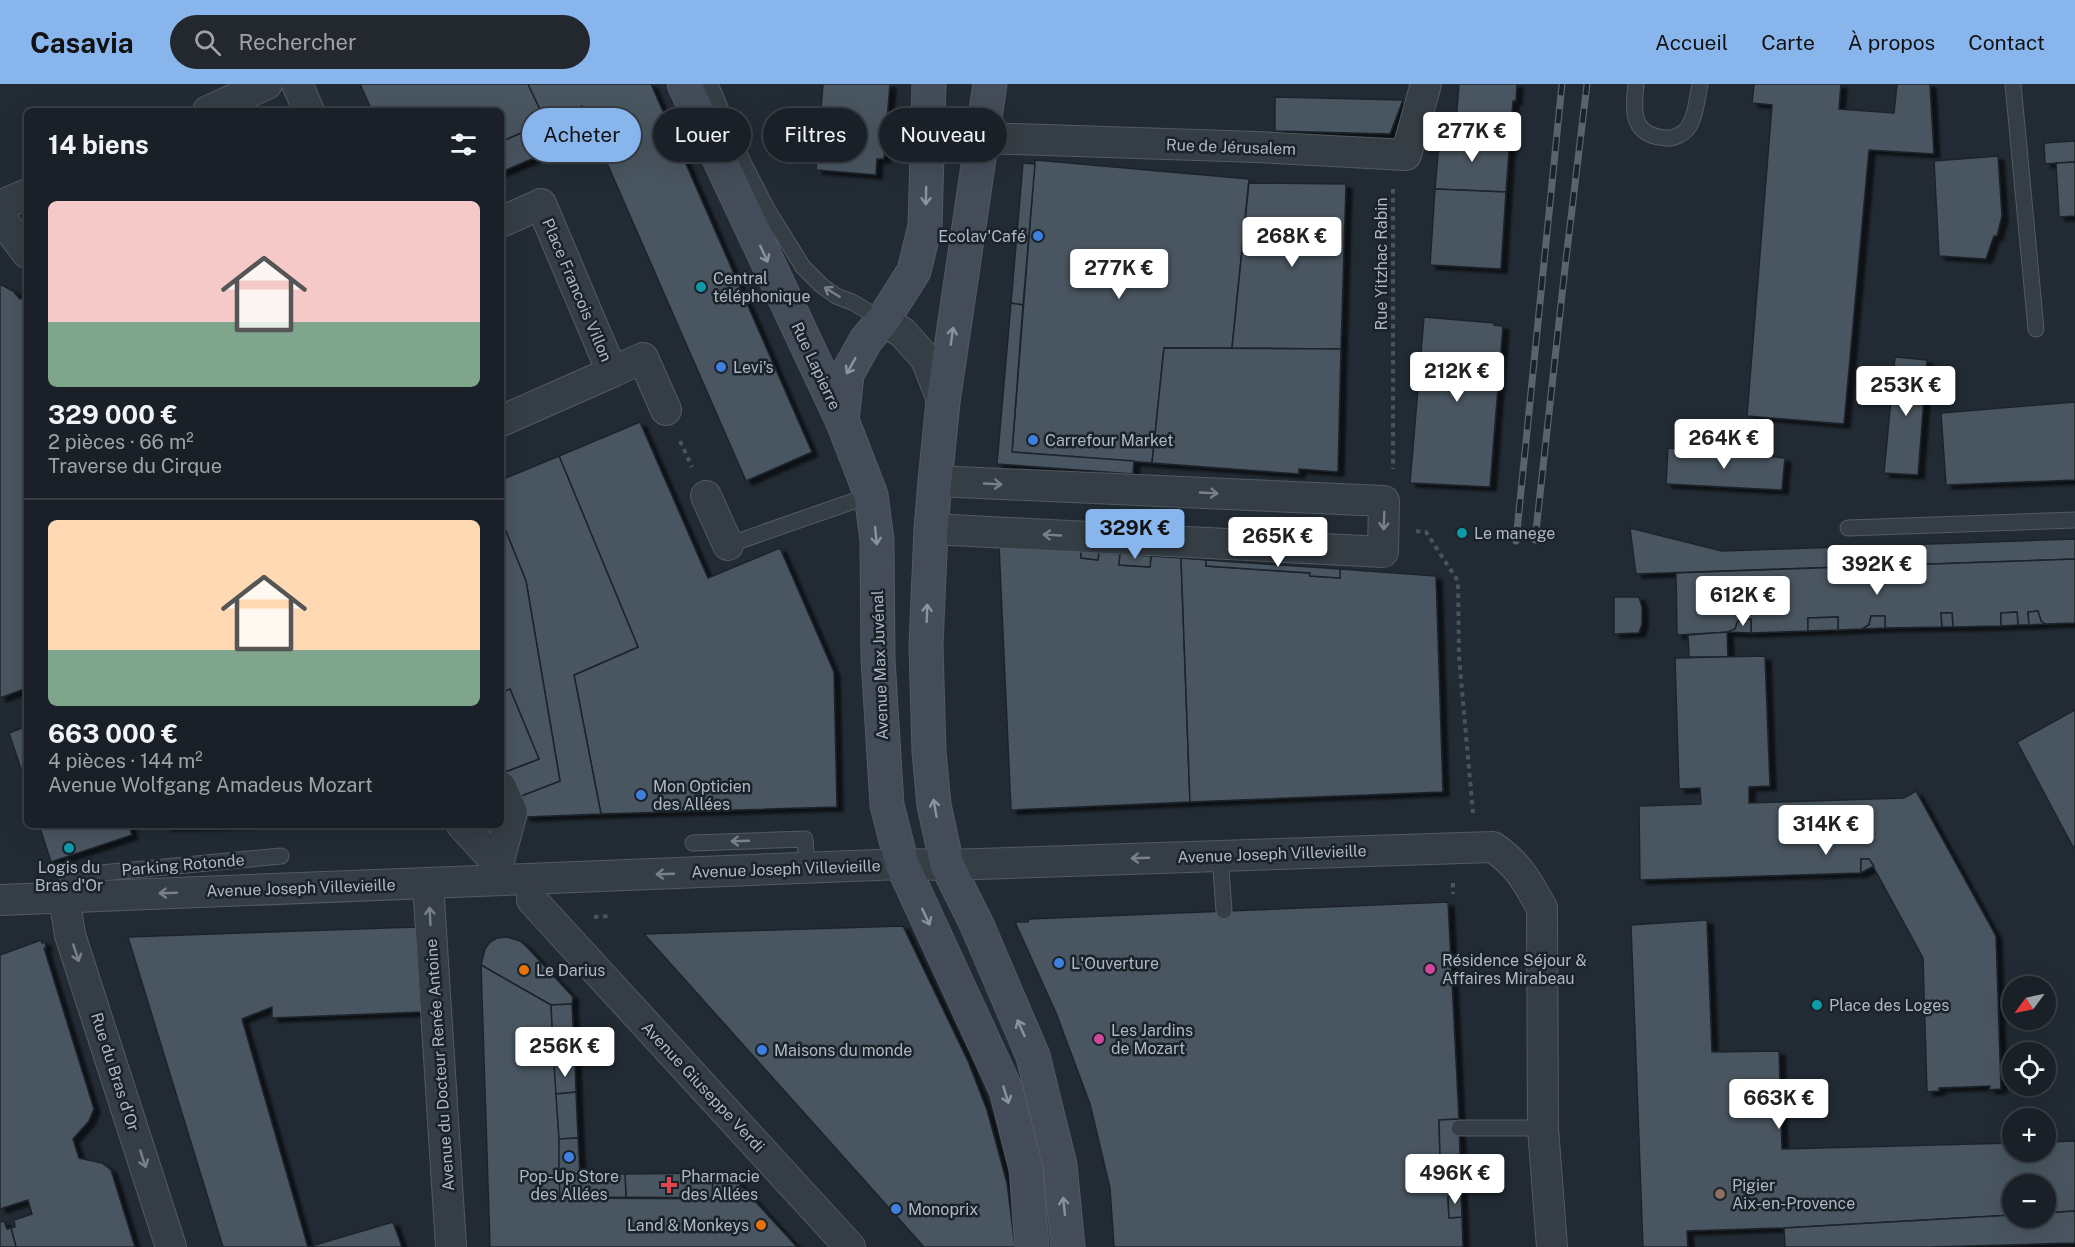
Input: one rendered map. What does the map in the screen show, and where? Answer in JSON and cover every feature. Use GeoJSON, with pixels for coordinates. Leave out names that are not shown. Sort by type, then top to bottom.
{"type":"FeatureCollection","features":[{"type":"Feature","properties":{"kind":"main road","name":"Rue Lapierre"},"geometry":{"type":"LineString","coordinates":[[684,84],[842,420]]}},
{"type":"Feature","properties":{"kind":"main road","name":"Avenue Max Juvénal"},"geometry":{"type":"LineString","coordinates":[[928,84],[928,108]]}},
{"type":"Feature","properties":{"kind":"main road"},"geometry":{"type":"LineString","coordinates":[[986,108],[990,84]]}},
{"type":"Feature","properties":{"kind":"main road","name":"Avenue Max Juvénal"},"geometry":{"type":"LineString","coordinates":[[927,162],[926,226],[913,275],[883,320],[866,340],[847,374],[842,420],[871,495],[877,540],[878,659],[887,805],[902,864],[1006,1090],[1026,1169],[1032,1247]]}},
{"type":"Feature","properties":{"kind":"main road"},"geometry":{"type":"LineString","coordinates":[[978,162],[943,402],[935,481],[926,645],[929,752],[934,804],[947,865],[977,926],[1033,1056],[1059,1165],[1068,1247]]}},
{"type":"Feature","properties":{"kind":"street"},"geometry":{"type":"LineString","coordinates":[[215,108],[267,84]]}},
{"type":"Feature","properties":{"kind":"street"},"geometry":{"type":"LineString","coordinates":[[297,84],[308,108]]}},
{"type":"Feature","properties":{"kind":"street"},"geometry":{"type":"LineString","coordinates":[[1406,155],[1426,84]]}},
{"type":"Feature","properties":{"kind":"street","name":"Rue de Jérusalem"},"geometry":{"type":"LineString","coordinates":[[1007,139],[1257,147],[1406,155]]}},
{"type":"Feature","properties":{"kind":"street"},"geometry":{"type":"LineString","coordinates":[[0,206],[24,195]]}},
{"type":"Feature","properties":{"kind":"street","name":"Place Francois Villon"},"geometry":{"type":"LineString","coordinates":[[504,221],[541,204],[612,372],[504,420]]}},
{"type":"Feature","properties":{"kind":"street"},"geometry":{"type":"LineString","coordinates":[[0,218],[24,249]]}},
{"type":"Feature","properties":{"kind":"street"},"geometry":{"type":"LineString","coordinates":[[883,320],[903,333],[926,359],[943,402]]}},
{"type":"Feature","properties":{"kind":"street"},"geometry":{"type":"LineString","coordinates":[[612,372],[643,358],[666,410]]}},
{"type":"Feature","properties":{"kind":"street"},"geometry":{"type":"LineString","coordinates":[[931,529],[1383,552],[1384,501],[935,481]]}},
{"type":"Feature","properties":{"kind":"street"},"geometry":{"type":"LineString","coordinates":[[706,496],[728,545]]}},
{"type":"Feature","properties":{"kind":"street"},"geometry":{"type":"LineString","coordinates":[[465,828],[498,864],[512,812],[504,794]]}},
{"type":"Feature","properties":{"kind":"street","name":"Avenue Joseph Villevieille"},"geometry":{"type":"LineString","coordinates":[[0,900],[902,864],[947,865],[1493,847],[1510,859],[1526,879],[1542,908],[1543,1128]]}},
{"type":"Feature","properties":{"kind":"street","name":"Avenue du Docteur Renée Antoine"},"geometry":{"type":"LineString","coordinates":[[428,883],[451,1247]]}},
{"type":"Feature","properties":{"kind":"street","name":"Rue du Bras d'Or"},"geometry":{"type":"LineString","coordinates":[[63,896],[70,935],[171,1247]]}},
{"type":"Feature","properties":{"kind":"street","name":"Avenue Giuseppe Verdi"},"geometry":{"type":"LineString","coordinates":[[532,900],[850,1247]]}},
{"type":"Feature","properties":{"kind":"street"},"geometry":{"type":"LineString","coordinates":[[1543,1128],[1552,1247]]}},
{"type":"Feature","properties":{"kind":"lane"},"geometry":{"type":"LineString","coordinates":[[710,84],[720,108]]}},
{"type":"Feature","properties":{"kind":"lane"},"geometry":{"type":"LineString","coordinates":[[1636,84],[1634,111],[1640,129],[1654,138],[1672,139],[1686,131],[1693,116],[1700,84]]}},
{"type":"Feature","properties":{"kind":"lane"},"geometry":{"type":"LineString","coordinates":[[2013,84],[2036,329]]}},
{"type":"Feature","properties":{"kind":"lane"},"geometry":{"type":"LineString","coordinates":[[739,201],[743,162]]}},
{"type":"Feature","properties":{"kind":"lane"},"geometry":{"type":"LineString","coordinates":[[743,162],[767,210],[803,267],[836,296],[852,302],[883,320]]}},
{"type":"Feature","properties":{"kind":"lane"},"geometry":{"type":"LineString","coordinates":[[728,545],[871,495]]}},
{"type":"Feature","properties":{"kind":"lane"},"geometry":{"type":"LineString","coordinates":[[1848,528],[2075,520]]}},
{"type":"Feature","properties":{"kind":"lane"},"geometry":{"type":"LineString","coordinates":[[693,843],[805,839],[807,868]]}},
{"type":"Feature","properties":{"kind":"lane","name":"Parking Rotonde"},"geometry":{"type":"LineString","coordinates":[[63,896],[69,876],[281,856]]}},
{"type":"Feature","properties":{"kind":"lane"},"geometry":{"type":"LineString","coordinates":[[1220,856],[1224,911]]}},
{"type":"Feature","properties":{"kind":"lane"},"geometry":{"type":"LineString","coordinates":[[1459,1128],[1543,1128]]}},
{"type":"Feature","properties":{"kind":"path","name":"Rue Yitzhac Rabin"},"geometry":{"type":"LineString","coordinates":[[1393,472],[1393,187],[1406,155]]}},
{"type":"Feature","properties":{"kind":"path"},"geometry":{"type":"LineString","coordinates":[[666,410],[706,496]]}},
{"type":"Feature","properties":{"kind":"path"},"geometry":{"type":"LineString","coordinates":[[1426,532],[1458,582],[1459,657],[1473,813]]}},
{"type":"Feature","properties":{"kind":"building"},"geometry":{"type":"Polygon","coordinates":[[[360,84],[528,84],[539,108],[522,108],[522,133],[504,141],[504,108],[371,108],[360,84]]]}},
{"type":"Feature","properties":{"kind":"building","name":"Central téléphonique"},"geometry":{"type":"Polygon","coordinates":[[[528,84],[651,84],[662,108],[653,108],[653,162],[685,162],[812,452],[746,481],[606,162],[641,162],[641,108],[583,108],[582,106],[539,108],[528,84]]]}},
{"type":"Feature","properties":{"kind":"building"},"geometry":{"type":"Polygon","coordinates":[[[823,84],[890,84],[888,108],[879,108],[879,159],[877,159],[876,175],[816,170],[817,162],[867,162],[867,108],[821,108],[823,84]]]}},
{"type":"Feature","properties":{"kind":"building"},"geometry":{"type":"Polygon","coordinates":[[[1459,84],[1517,84],[1510,138],[1455,133],[1459,84]]]}},
{"type":"Feature","properties":{"kind":"building"},"geometry":{"type":"Polygon","coordinates":[[[1754,84],[1841,84],[1839,109],[1894,113],[1897,84],[1930,84],[1934,154],[1869,150],[1844,424],[1747,416],[1772,105],[1752,103],[1754,84]]]}},
{"type":"Feature","properties":{"kind":"building"},"geometry":{"type":"Polygon","coordinates":[[[1275,97],[1403,100],[1390,134],[1275,131],[1275,97]]]}},
{"type":"Feature","properties":{"kind":"building"},"geometry":{"type":"Polygon","coordinates":[[[1440,132],[1510,138],[1506,192],[1435,189],[1440,132]]]}},
{"type":"Feature","properties":{"kind":"building"},"geometry":{"type":"Polygon","coordinates":[[[522,133],[522,162],[525,162],[504,171],[504,141],[522,133]]]}},
{"type":"Feature","properties":{"kind":"building"},"geometry":{"type":"Polygon","coordinates":[[[2075,141],[2075,162],[2045,164],[2044,143],[2075,141]]]}},
{"type":"Feature","properties":{"kind":"building"},"geometry":{"type":"Polygon","coordinates":[[[1998,156],[2002,216],[1997,236],[1994,236],[1986,259],[1939,256],[1934,161],[1998,156]]]}},
{"type":"Feature","properties":{"kind":"building"},"geometry":{"type":"Polygon","coordinates":[[[1035,160],[1249,179],[1232,348],[1164,348],[1152,463],[1012,452],[1035,160]]]}},
{"type":"Feature","properties":{"kind":"building"},"geometry":{"type":"Polygon","coordinates":[[[2075,162],[2075,216],[2059,217],[2056,163],[2075,162]]]}},
{"type":"Feature","properties":{"kind":"building"},"geometry":{"type":"Polygon","coordinates":[[[1023,163],[1035,164],[1023,305],[1011,303],[1023,163]]]}},
{"type":"Feature","properties":{"kind":"building"},"geometry":{"type":"Polygon","coordinates":[[[1249,183],[1346,184],[1341,349],[1232,348],[1249,183]]]}},
{"type":"Feature","properties":{"kind":"building"},"geometry":{"type":"Polygon","coordinates":[[[1435,189],[1506,192],[1501,269],[1430,265],[1435,189]]]}},
{"type":"Feature","properties":{"kind":"building"},"geometry":{"type":"Polygon","coordinates":[[[0,284],[13,291],[20,299],[24,297],[24,689],[0,698],[0,284]]]}},
{"type":"Feature","properties":{"kind":"building"},"geometry":{"type":"Polygon","coordinates":[[[1011,303],[1023,305],[1012,452],[1134,461],[1133,474],[997,464],[1011,303]]]}},
{"type":"Feature","properties":{"kind":"building"},"geometry":{"type":"Polygon","coordinates":[[[1424,317],[1494,323],[1494,325],[1503,326],[1490,487],[1410,483],[1424,317]]]}},
{"type":"Feature","properties":{"kind":"building"},"geometry":{"type":"Polygon","coordinates":[[[1164,348],[1341,349],[1338,472],[1299,469],[1299,474],[1152,463],[1164,348]]]}},
{"type":"Feature","properties":{"kind":"building"},"geometry":{"type":"Polygon","coordinates":[[[1895,357],[1927,360],[1918,475],[1884,473],[1895,357]]]}},
{"type":"Feature","properties":{"kind":"building"},"geometry":{"type":"Polygon","coordinates":[[[2075,402],[2075,480],[1946,485],[1941,413],[2075,402]]]}},
{"type":"Feature","properties":{"kind":"building"},"geometry":{"type":"Polygon","coordinates":[[[640,422],[708,578],[780,548],[834,672],[837,807],[601,814],[574,675],[638,647],[559,456],[640,422]]]}},
{"type":"Feature","properties":{"kind":"building"},"geometry":{"type":"Polygon","coordinates":[[[1668,448],[1785,458],[1782,490],[1666,484],[1668,448]]]}},
{"type":"Feature","properties":{"kind":"building"},"geometry":{"type":"Polygon","coordinates":[[[559,456],[638,647],[574,675],[601,814],[525,817],[516,798],[560,781],[526,581],[504,526],[504,479],[559,456]]]}},
{"type":"Feature","properties":{"kind":"building"},"geometry":{"type":"Polygon","coordinates":[[[504,526],[526,581],[560,781],[516,798],[505,772],[539,759],[510,689],[504,692],[504,526]]]}},
{"type":"Feature","properties":{"kind":"building"},"geometry":{"type":"Polygon","coordinates":[[[1630,528],[1722,551],[2075,539],[2075,559],[1636,574],[1630,528]]]}},
{"type":"Feature","properties":{"kind":"building"},"geometry":{"type":"Polygon","coordinates":[[[999,545],[1081,551],[1081,558],[1098,560],[1099,552],[1120,554],[1119,565],[1150,567],[1151,556],[1181,558],[1190,802],[1011,810],[999,545]]]}},
{"type":"Feature","properties":{"kind":"building"},"geometry":{"type":"Polygon","coordinates":[[[1081,551],[1099,552],[1098,560],[1081,558],[1081,551]]]}},
{"type":"Feature","properties":{"kind":"building"},"geometry":{"type":"Polygon","coordinates":[[[1120,554],[1151,556],[1150,567],[1119,565],[1120,554]]]}},
{"type":"Feature","properties":{"kind":"building"},"geometry":{"type":"Polygon","coordinates":[[[1181,558],[1206,560],[1206,566],[1310,573],[1310,576],[1340,578],[1340,569],[1436,576],[1443,792],[1190,802],[1181,558]]]}},
{"type":"Feature","properties":{"kind":"building"},"geometry":{"type":"Polygon","coordinates":[[[2075,559],[2075,623],[2045,624],[2041,621],[2038,611],[2028,612],[2029,625],[2018,625],[2017,612],[2001,613],[2001,626],[1953,627],[1952,613],[1941,613],[1942,627],[1885,628],[1885,616],[1871,616],[1869,625],[1862,629],[1838,630],[1838,617],[1808,618],[1808,631],[1751,633],[1751,619],[1738,621],[1731,632],[1677,635],[1676,573],[2075,559]]]}},
{"type":"Feature","properties":{"kind":"building"},"geometry":{"type":"Polygon","coordinates":[[[1206,560],[1340,569],[1340,578],[1310,576],[1310,573],[1206,566],[1206,560]]]}},
{"type":"Feature","properties":{"kind":"building"},"geometry":{"type":"Polygon","coordinates":[[[1614,597],[1639,597],[1642,607],[1642,624],[1639,633],[1614,634],[1614,597]]]}},
{"type":"Feature","properties":{"kind":"building"},"geometry":{"type":"Polygon","coordinates":[[[2038,611],[2041,621],[2045,624],[2029,625],[2028,612],[2038,611]]]}},
{"type":"Feature","properties":{"kind":"building"},"geometry":{"type":"Polygon","coordinates":[[[2017,612],[2018,625],[2001,626],[2001,613],[2017,612]]]}},
{"type":"Feature","properties":{"kind":"building"},"geometry":{"type":"Polygon","coordinates":[[[1941,613],[1952,613],[1953,627],[1942,627],[1941,613]]]}},
{"type":"Feature","properties":{"kind":"building"},"geometry":{"type":"Polygon","coordinates":[[[1871,616],[1885,616],[1885,628],[1862,629],[1869,625],[1871,616]]]}},
{"type":"Feature","properties":{"kind":"building"},"geometry":{"type":"Polygon","coordinates":[[[1838,617],[1838,630],[1808,631],[1808,618],[1838,617]]]}},
{"type":"Feature","properties":{"kind":"building"},"geometry":{"type":"Polygon","coordinates":[[[1751,619],[1751,633],[1727,632],[1735,629],[1738,621],[1751,619]]]}},
{"type":"Feature","properties":{"kind":"building"},"geometry":{"type":"Polygon","coordinates":[[[1727,632],[1728,657],[1689,657],[1688,635],[1727,632]]]}},
{"type":"Feature","properties":{"kind":"building"},"geometry":{"type":"Polygon","coordinates":[[[1765,656],[1770,786],[1749,787],[1749,803],[1904,798],[1916,791],[1996,936],[2001,1089],[1989,1090],[1990,1086],[1939,1088],[1939,1091],[1927,1092],[1923,958],[1869,859],[1861,859],[1861,873],[1640,880],[1639,806],[1701,804],[1700,788],[1679,789],[1675,658],[1765,656]]]}},
{"type":"Feature","properties":{"kind":"building"},"geometry":{"type":"Polygon","coordinates":[[[510,689],[539,759],[505,772],[504,770],[504,692],[510,689]]]}},
{"type":"Feature","properties":{"kind":"building"},"geometry":{"type":"Polygon","coordinates":[[[2075,710],[2075,846],[2073,847],[2017,742],[2075,710]]]}},
{"type":"Feature","properties":{"kind":"building"},"geometry":{"type":"Polygon","coordinates":[[[24,727],[24,778],[9,733],[24,727]]]}},
{"type":"Feature","properties":{"kind":"building","name":"Logis du Bras d'Or"},"geometry":{"type":"Polygon","coordinates":[[[40,828],[130,828],[132,835],[51,862],[40,828]]]}},
{"type":"Feature","properties":{"kind":"building"},"geometry":{"type":"Polygon","coordinates":[[[1861,859],[1869,859],[1874,866],[1861,873],[1861,859]]]}},
{"type":"Feature","properties":{"kind":"building","name":"Les Jardins de Mozart"},"geometry":{"type":"Polygon","coordinates":[[[1448,902],[1459,1119],[1439,1120],[1440,1156],[1460,1155],[1461,1190],[1452,1190],[1452,1197],[1448,1197],[1449,1218],[1462,1217],[1463,1247],[1114,1247],[1110,1188],[1090,1104],[1056,1013],[1015,922],[1028,922],[1029,919],[1448,902]]]}},
{"type":"Feature","properties":{"kind":"building"},"geometry":{"type":"Polygon","coordinates":[[[1707,920],[1712,1052],[1779,1051],[1782,1149],[2002,1143],[2002,1162],[2056,1162],[2056,1142],[2075,1141],[2075,1211],[2056,1212],[2056,1174],[2002,1174],[2002,1216],[1687,1231],[1688,1247],[1643,1247],[1631,925],[1707,920]]]}},
{"type":"Feature","properties":{"kind":"building"},"geometry":{"type":"Polygon","coordinates":[[[903,926],[968,1061],[987,1110],[1007,1183],[1015,1247],[924,1247],[644,934],[903,926]]]}},
{"type":"Feature","properties":{"kind":"building"},"geometry":{"type":"Polygon","coordinates":[[[416,927],[421,1012],[272,1018],[272,1007],[242,1019],[308,1247],[223,1247],[128,937],[416,927]]]}},
{"type":"Feature","properties":{"kind":"building"},"geometry":{"type":"Polygon","coordinates":[[[507,937],[520,941],[526,946],[573,997],[572,1004],[551,1005],[481,965],[485,949],[490,942],[497,938],[507,937]]]}},
{"type":"Feature","properties":{"kind":"building"},"geometry":{"type":"Polygon","coordinates":[[[41,940],[42,943],[45,942],[46,948],[44,948],[94,1109],[89,1121],[73,1139],[79,1158],[102,1163],[111,1170],[135,1247],[16,1247],[11,1228],[15,1227],[14,1220],[32,1214],[28,1200],[0,1209],[0,955],[41,940]]]}},
{"type":"Feature","properties":{"kind":"building"},"geometry":{"type":"Polygon","coordinates":[[[481,965],[551,1005],[560,1198],[753,1199],[797,1247],[490,1247],[481,965]]]}},
{"type":"Feature","properties":{"kind":"building"},"geometry":{"type":"Polygon","coordinates":[[[572,1004],[575,1063],[554,1064],[551,1005],[572,1004]]]}},
{"type":"Feature","properties":{"kind":"building"},"geometry":{"type":"Polygon","coordinates":[[[575,1063],[576,1092],[556,1094],[554,1064],[575,1063]]]}},
{"type":"Feature","properties":{"kind":"building"},"geometry":{"type":"Polygon","coordinates":[[[576,1092],[578,1138],[559,1139],[556,1094],[576,1092]]]}},
{"type":"Feature","properties":{"kind":"building"},"geometry":{"type":"Polygon","coordinates":[[[1459,1119],[1460,1155],[1440,1156],[1439,1120],[1459,1119]]]}},
{"type":"Feature","properties":{"kind":"building"},"geometry":{"type":"Polygon","coordinates":[[[578,1138],[580,1174],[559,1174],[559,1139],[578,1138]]]}},
{"type":"Feature","properties":{"kind":"building"},"geometry":{"type":"Polygon","coordinates":[[[713,1173],[730,1173],[753,1199],[712,1198],[713,1173]]]}},
{"type":"Feature","properties":{"kind":"building"},"geometry":{"type":"Polygon","coordinates":[[[713,1173],[712,1198],[626,1197],[625,1174],[713,1173]]]}},
{"type":"Feature","properties":{"kind":"building"},"geometry":{"type":"Polygon","coordinates":[[[559,1174],[625,1174],[626,1197],[560,1198],[559,1174]]]}},
{"type":"Feature","properties":{"kind":"building"},"geometry":{"type":"Polygon","coordinates":[[[1452,1190],[1461,1190],[1462,1217],[1449,1218],[1448,1197],[1452,1197],[1452,1190]]]}},
{"type":"Feature","properties":{"kind":"building"},"geometry":{"type":"Polygon","coordinates":[[[2075,1211],[2075,1243],[1930,1247],[1785,1247],[1784,1228],[2002,1216],[2002,1228],[2056,1228],[2056,1212],[2075,1211]]]}},
{"type":"Feature","properties":{"kind":"building"},"geometry":{"type":"Polygon","coordinates":[[[4,1221],[7,1229],[11,1228],[16,1247],[0,1247],[0,1222],[4,1221]]]}},
{"type":"Feature","properties":{"kind":"building"},"geometry":{"type":"Polygon","coordinates":[[[393,1222],[402,1247],[308,1247],[393,1222]]]}},
{"type":"Feature","properties":{"kind":"railway"},"geometry":{"type":"LineString","coordinates":[[1516,541],[1562,84]]}},
{"type":"Feature","properties":{"kind":"railway"},"geometry":{"type":"LineString","coordinates":[[1535,540],[1587,84]]}},
{"type":"Feature","properties":{"kind":"place","name":"Ecolav'Café"},"geometry":{"type":"Point","coordinates":[1038,236]}},
{"type":"Feature","properties":{"kind":"place","name":"Central téléphonique"},"geometry":{"type":"Point","coordinates":[701,287]}},
{"type":"Feature","properties":{"kind":"place","name":"Levi's"},"geometry":{"type":"Point","coordinates":[721,367]}},
{"type":"Feature","properties":{"kind":"place","name":"Carrefour Market"},"geometry":{"type":"Point","coordinates":[1033,440]}},
{"type":"Feature","properties":{"kind":"place","name":"Le manege"},"geometry":{"type":"Point","coordinates":[1462,533]}},
{"type":"Feature","properties":{"kind":"place","name":"Mon Opticien des Allées"},"geometry":{"type":"Point","coordinates":[641,795]}},
{"type":"Feature","properties":{"kind":"place","name":"Logis du Bras d'Or"},"geometry":{"type":"Point","coordinates":[69,848]}},
{"type":"Feature","properties":{"kind":"place","name":"L'Ouverture"},"geometry":{"type":"Point","coordinates":[1059,963]}},
{"type":"Feature","properties":{"kind":"place","name":"Résidence Séjour & Affaires Mirabeau"},"geometry":{"type":"Point","coordinates":[1430,969]}},
{"type":"Feature","properties":{"kind":"place","name":"Le Darius"},"geometry":{"type":"Point","coordinates":[524,970]}},
{"type":"Feature","properties":{"kind":"place","name":"Place des Loges"},"geometry":{"type":"Point","coordinates":[1817,1005]}},
{"type":"Feature","properties":{"kind":"place","name":"Les Jardins de Mozart"},"geometry":{"type":"Point","coordinates":[1099,1039]}},
{"type":"Feature","properties":{"kind":"place","name":"Maisons du monde"},"geometry":{"type":"Point","coordinates":[762,1050]}},
{"type":"Feature","properties":{"kind":"place","name":"Pop-Up Store des Allées"},"geometry":{"type":"Point","coordinates":[569,1157]}},
{"type":"Feature","properties":{"kind":"place","name":"Pharmacie des Allées"},"geometry":{"type":"Point","coordinates":[669,1185]}},
{"type":"Feature","properties":{"kind":"place","name":"Pigier Aix-en-Provence"},"geometry":{"type":"Point","coordinates":[1720,1194]}},
{"type":"Feature","properties":{"kind":"place","name":"Monoprix"},"geometry":{"type":"Point","coordinates":[896,1209]}},
{"type":"Feature","properties":{"kind":"place","name":"Land & Monkeys"},"geometry":{"type":"Point","coordinates":[761,1225]}}]}
